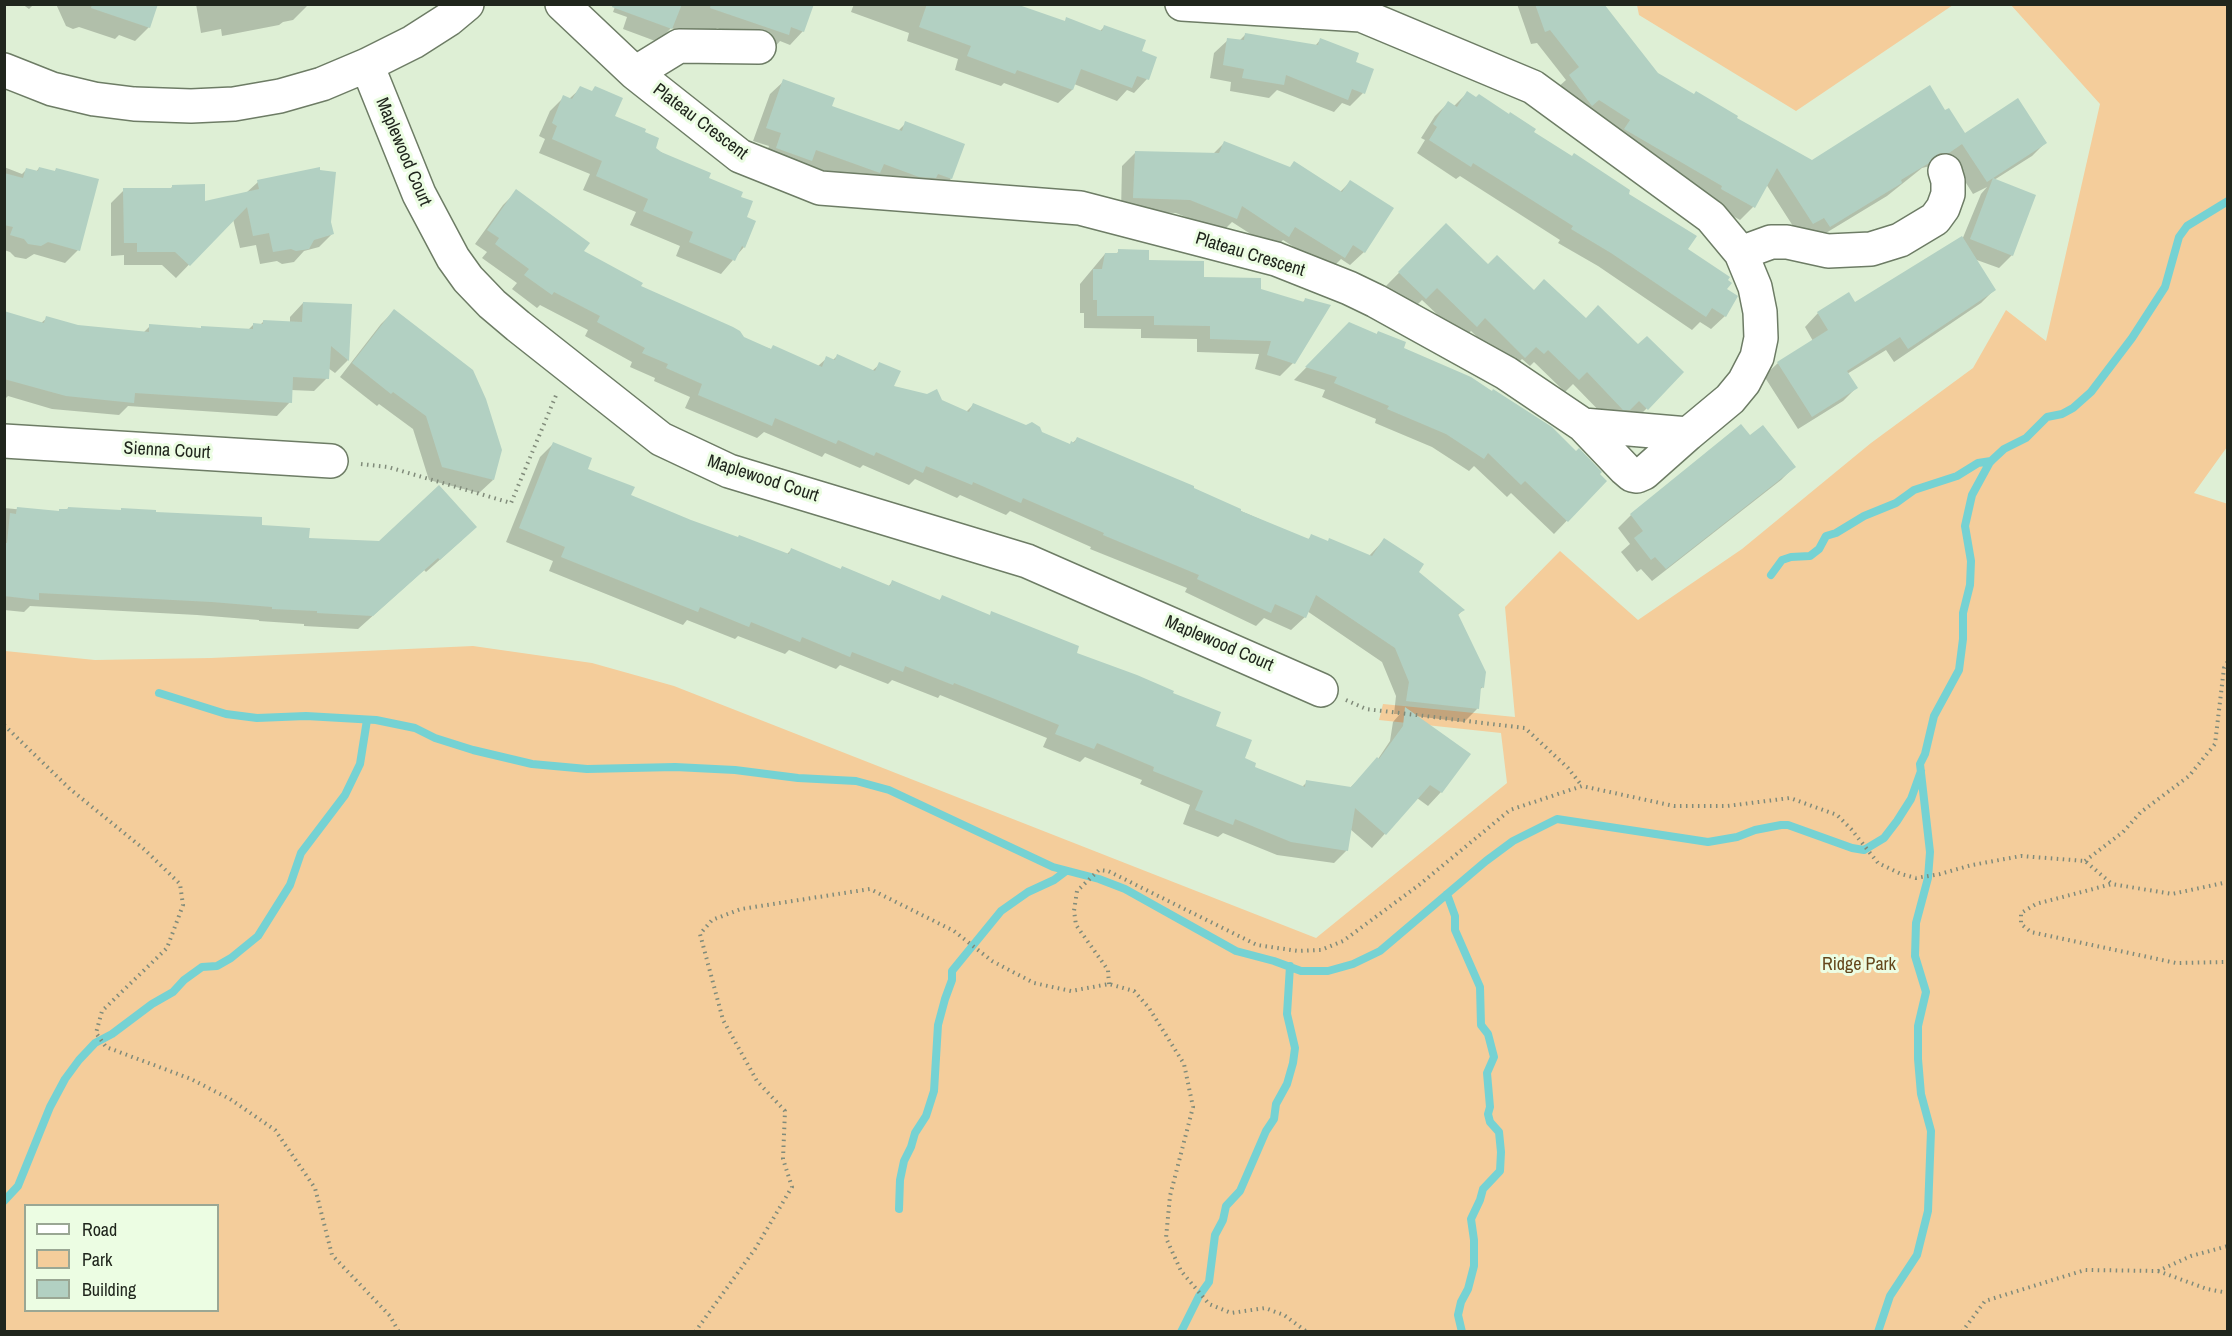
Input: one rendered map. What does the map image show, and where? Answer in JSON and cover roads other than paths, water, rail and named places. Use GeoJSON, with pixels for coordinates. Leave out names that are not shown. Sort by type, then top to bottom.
{"type":"FeatureCollection","features":[{"type":"Feature","properties":{"kind":"street"},"geometry":{"type":"LineString","coordinates":[[4,70],[52,89],[134,105],[234,104],[280,96],[322,84],[367,65],[413,42],[450,19],[467,4]]}},
{"type":"Feature","properties":{"kind":"street","name":"Plateau Crescent"},"geometry":{"type":"LineString","coordinates":[[562,4],[635,72],[740,156],[820,188],[1080,208],[1276,259],[1376,301],[1506,373],[1583,425],[1688,434]]}},
{"type":"Feature","properties":{"kind":"street"},"geometry":{"type":"LineString","coordinates":[[1182,4],[1371,10],[1533,87],[1711,217],[1741,253],[1755,287],[1760,312],[1761,338],[1757,357],[1744,382],[1730,399],[1644,473],[1637,476],[1625,469],[1583,425]]}},
{"type":"Feature","properties":{"kind":"street","name":"Plateau Crescent"},"geometry":{"type":"LineString","coordinates":[[635,72],[679,46],[759,46]]}},
{"type":"Feature","properties":{"kind":"street","name":"Maplewood Court"},"geometry":{"type":"LineString","coordinates":[[367,65],[419,194],[453,258],[468,279],[492,304],[661,439],[712,464],[741,474],[1027,561],[1321,690]]}},
{"type":"Feature","properties":{"kind":"street"},"geometry":{"type":"LineString","coordinates":[[1741,253],[1771,242],[1787,242],[1828,251],[1870,249],[1900,240],[1935,219],[1943,208],[1948,194],[1945,171]]}},
{"type":"Feature","properties":{"kind":"street","name":"Sienna Court"},"geometry":{"type":"LineString","coordinates":[[4,441],[330,461]]}},
{"type":"Feature","properties":{"kind":"waterway"},"geometry":{"type":"LineString","coordinates":[[1878,1332],[1890,1296],[1917,1255],[1928,1211],[1931,1131],[1921,1094],[1918,1059],[1918,1026],[1926,992],[1915,956],[1916,923],[1928,878],[1930,852],[1920,764],[1925,754],[1934,716],[1959,670],[1963,639],[1963,613],[1970,585],[1971,561],[1965,526],[1972,495],[1990,462],[2004,449],[2026,438],[2047,417],[2062,414],[2073,408],[2091,392],[2132,338],[2165,287],[2179,237],[2187,226],[2228,201]]}},
{"type":"Feature","properties":{"kind":"waterway"},"geometry":{"type":"LineString","coordinates":[[1771,575],[1782,560],[1810,556],[1819,549],[1826,536],[1836,533],[1864,516],[1896,503],[1914,490],[1957,476],[1978,463],[1991,461]]}},
{"type":"Feature","properties":{"kind":"waterway"},"geometry":{"type":"LineString","coordinates":[[159,693],[226,714],[257,718],[306,716],[376,720],[415,728],[435,738],[473,750],[532,764],[587,769],[675,767],[735,770],[798,778],[856,781],[889,790],[1053,867],[1099,879],[1125,889],[1236,951],[1301,971],[1328,971],[1353,964],[1380,951],[1486,861],[1513,841],[1557,819],[1708,842],[1737,837],[1755,830],[1788,825],[1852,848],[1864,850],[1884,838],[1897,821],[1911,799],[1921,771]]}},
{"type":"Feature","properties":{"kind":"waterway"},"geometry":{"type":"LineString","coordinates":[[4,1201],[18,1186],[50,1107],[65,1079],[95,1043],[173,992],[184,980],[202,967],[217,966],[231,958],[258,936],[290,885],[301,853],[345,795],[360,764],[367,720]]}},
{"type":"Feature","properties":{"kind":"waterway"},"geometry":{"type":"LineString","coordinates":[[899,1209],[900,1180],[904,1161],[915,1133],[926,1116],[934,1091],[938,1025],[952,980],[952,971],[1001,911],[1028,892],[1054,880],[1066,871]]}},
{"type":"Feature","properties":{"kind":"waterway"},"geometry":{"type":"LineString","coordinates":[[1447,894],[1455,916],[1455,930],[1480,987],[1481,1025],[1488,1034],[1494,1057],[1487,1073],[1490,1107],[1488,1114],[1490,1122],[1499,1132],[1501,1152],[1500,1171],[1483,1189],[1471,1219],[1474,1266],[1458,1315],[1462,1332]]}},
{"type":"Feature","properties":{"kind":"waterway"},"geometry":{"type":"LineString","coordinates":[[1181,1332],[1199,1296],[1209,1282],[1215,1235],[1223,1220],[1226,1206],[1240,1191],[1266,1131],[1274,1119],[1276,1104],[1287,1084],[1295,1048],[1287,1014],[1290,966]]}},
{"type":"Feature","properties":{"kind":"park label","name":"Ridge Park"},"geometry":{"type":"Point","coordinates":[1859,965]}}]}
